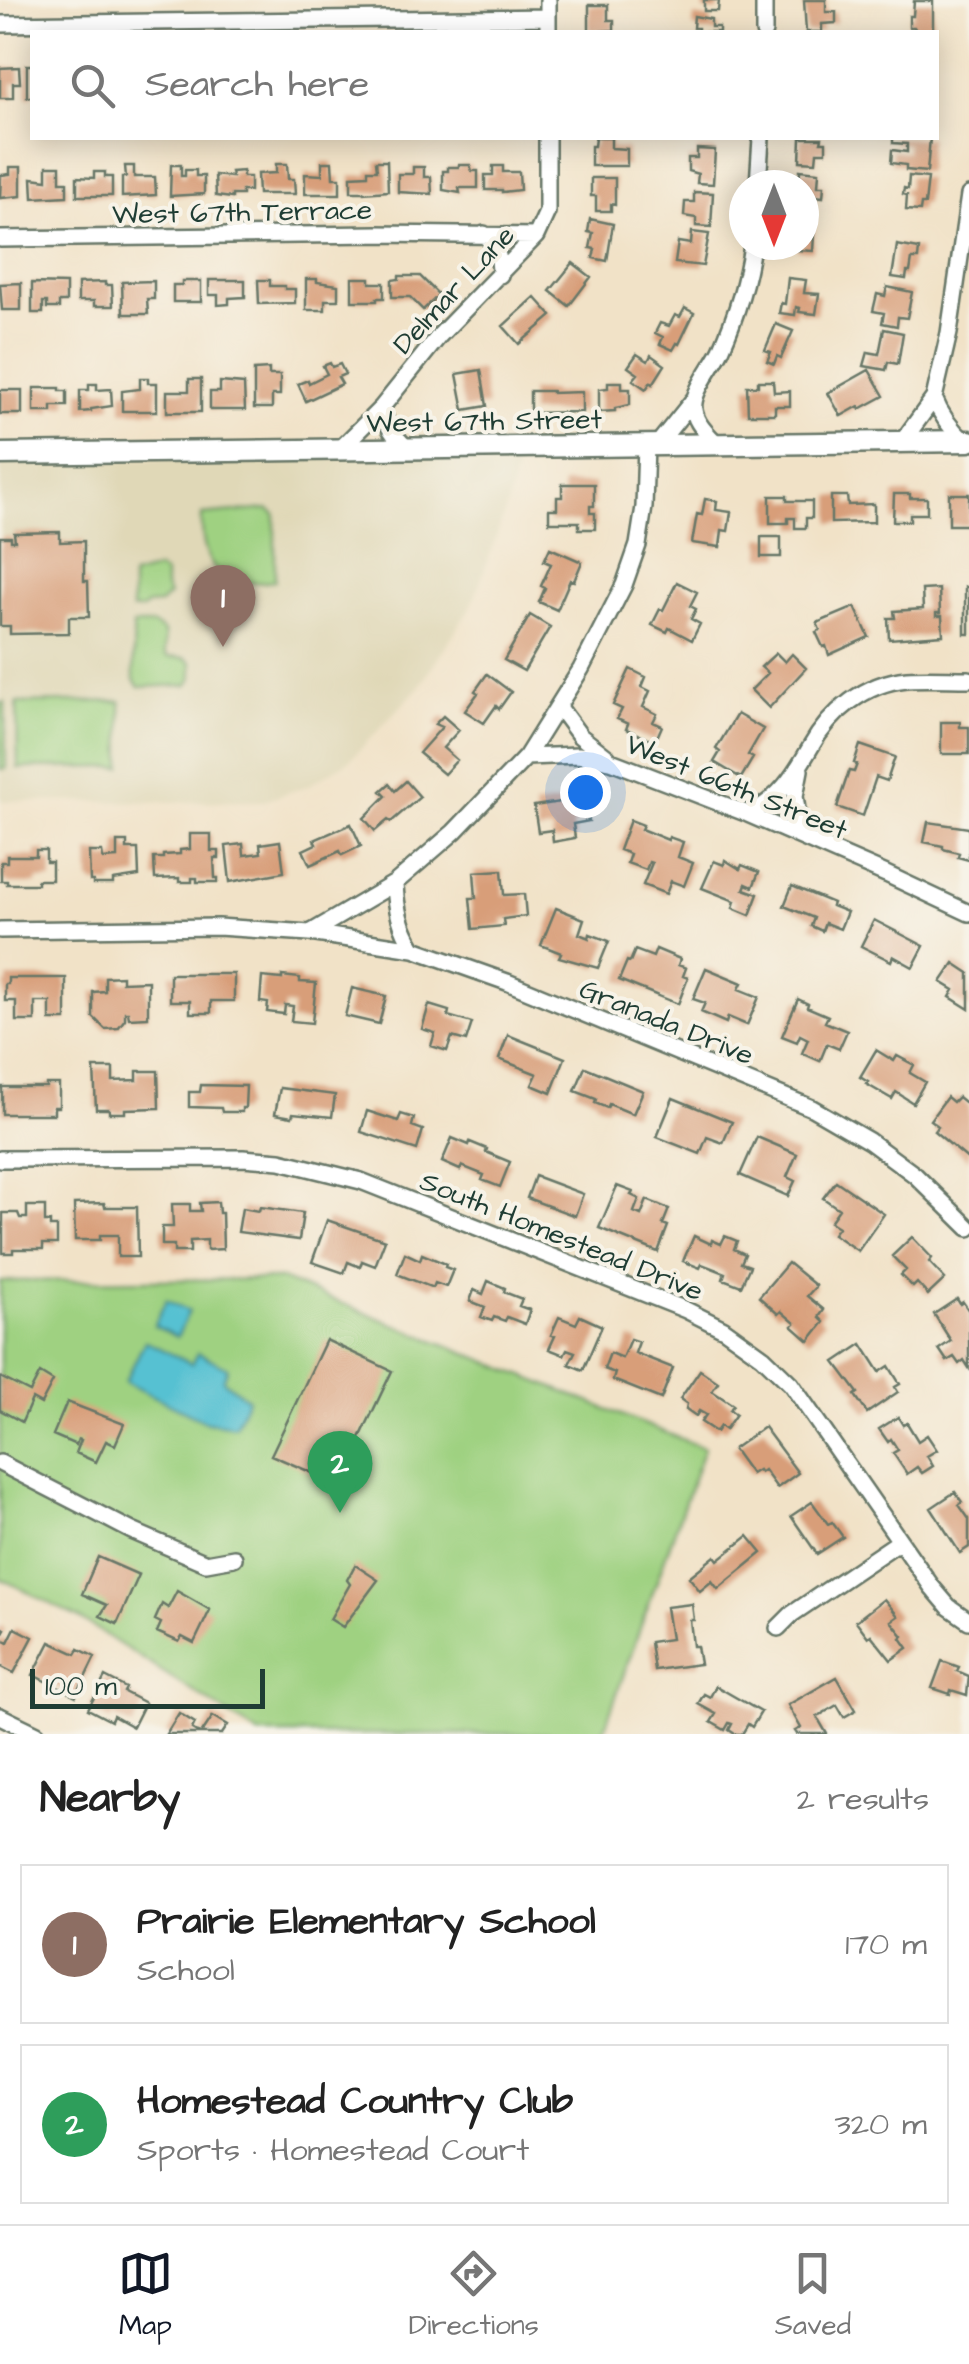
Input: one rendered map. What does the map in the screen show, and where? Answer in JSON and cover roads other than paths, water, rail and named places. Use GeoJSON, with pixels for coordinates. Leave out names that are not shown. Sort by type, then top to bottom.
{"type":"FeatureCollection","features":[{"type":"Feature","properties":{"kind":"street"},"geometry":{"type":"LineString","coordinates":[[0,24],[548,25],[548,0]]}},
{"type":"Feature","properties":{"kind":"street"},"geometry":{"type":"LineString","coordinates":[[764,0],[764,30]]}},
{"type":"Feature","properties":{"kind":"street","name":"Delmar Lane"},"geometry":{"type":"LineString","coordinates":[[340,449],[382,407],[439,336],[536,236],[547,212],[547,140]]}},
{"type":"Feature","properties":{"kind":"street"},"geometry":{"type":"LineString","coordinates":[[759,170],[761,140]]}},
{"type":"Feature","properties":{"kind":"street"},"geometry":{"type":"LineString","coordinates":[[902,442],[934,398],[949,333],[969,195]]}},
{"type":"Feature","properties":{"kind":"street"},"geometry":{"type":"LineString","coordinates":[[484,234],[494,244],[500,275]]}},
{"type":"Feature","properties":{"kind":"street","name":"West 67th Terrace"},"geometry":{"type":"LineString","coordinates":[[0,239],[536,236]]}},
{"type":"Feature","properties":{"kind":"street"},"geometry":{"type":"LineString","coordinates":[[0,930],[218,928],[310,932],[394,884],[454,832],[526,757],[581,669],[624,584],[638,544],[651,445],[694,399],[730,327],[749,260]]}},
{"type":"Feature","properties":{"kind":"street"},"geometry":{"type":"LineString","coordinates":[[934,398],[951,430],[966,441]]}},
{"type":"Feature","properties":{"kind":"street"},"geometry":{"type":"LineString","coordinates":[[694,399],[698,424],[718,444]]}},
{"type":"Feature","properties":{"kind":"street"},"geometry":{"type":"LineString","coordinates":[[382,407],[391,434],[408,448]]}},
{"type":"Feature","properties":{"kind":"street","name":"West 67th Street"},"geometry":{"type":"LineString","coordinates":[[0,454],[966,441]]}},
{"type":"Feature","properties":{"kind":"street"},"geometry":{"type":"LineString","coordinates":[[748,814],[784,789],[818,733],[857,696],[905,680],[969,679]]}},
{"type":"Feature","properties":{"kind":"street"},"geometry":{"type":"LineString","coordinates":[[558,706],[580,736],[611,760]]}},
{"type":"Feature","properties":{"kind":"street","name":"West 66th Street"},"geometry":{"type":"LineString","coordinates":[[526,757],[578,755],[611,760],[748,814],[969,914]]}},
{"type":"Feature","properties":{"kind":"street"},"geometry":{"type":"LineString","coordinates":[[801,766],[795,796],[801,837]]}},
{"type":"Feature","properties":{"kind":"street"},"geometry":{"type":"LineString","coordinates":[[394,884],[397,915],[414,949]]}},
{"type":"Feature","properties":{"kind":"street","name":"Granada Drive"},"geometry":{"type":"LineString","coordinates":[[310,932],[414,949],[507,982],[812,1108],[870,1141],[915,1175],[969,1228]]}},
{"type":"Feature","properties":{"kind":"street","name":"South Homestead Drive"},"geometry":{"type":"LineString","coordinates":[[0,1160],[243,1158],[331,1172],[361,1180],[686,1310],[743,1342],[791,1384],[932,1587],[969,1621]]}},
{"type":"Feature","properties":{"kind":"street"},"geometry":{"type":"LineString","coordinates":[[0,1462],[132,1531],[206,1562],[234,1558]]}},
{"type":"Feature","properties":{"kind":"street"},"geometry":{"type":"LineString","coordinates":[[778,1628],[792,1614],[900,1541]]}},
{"type":"Feature","properties":{"kind":"street"},"geometry":{"type":"LineString","coordinates":[[0,1716],[37,1734]]}},
{"type":"Feature","properties":{"kind":"water"},"geometry":{"type":"Polygon","coordinates":[[[166,1300],[189,1311],[177,1337],[154,1326],[166,1300]]]}},
{"type":"Feature","properties":{"kind":"water"},"geometry":{"type":"Polygon","coordinates":[[[145,1341],[192,1364],[198,1353],[228,1368],[223,1380],[248,1399],[235,1426],[207,1422],[125,1382],[145,1341]]]}},
{"type":"Feature","properties":{"kind":"place","name":"Prairie Elementary School"},"geometry":{"type":"Point","coordinates":[223,647]}},
{"type":"Feature","properties":{"kind":"place","name":"Homestead Country Club"},"geometry":{"type":"Point","coordinates":[340,1513]}}]}
